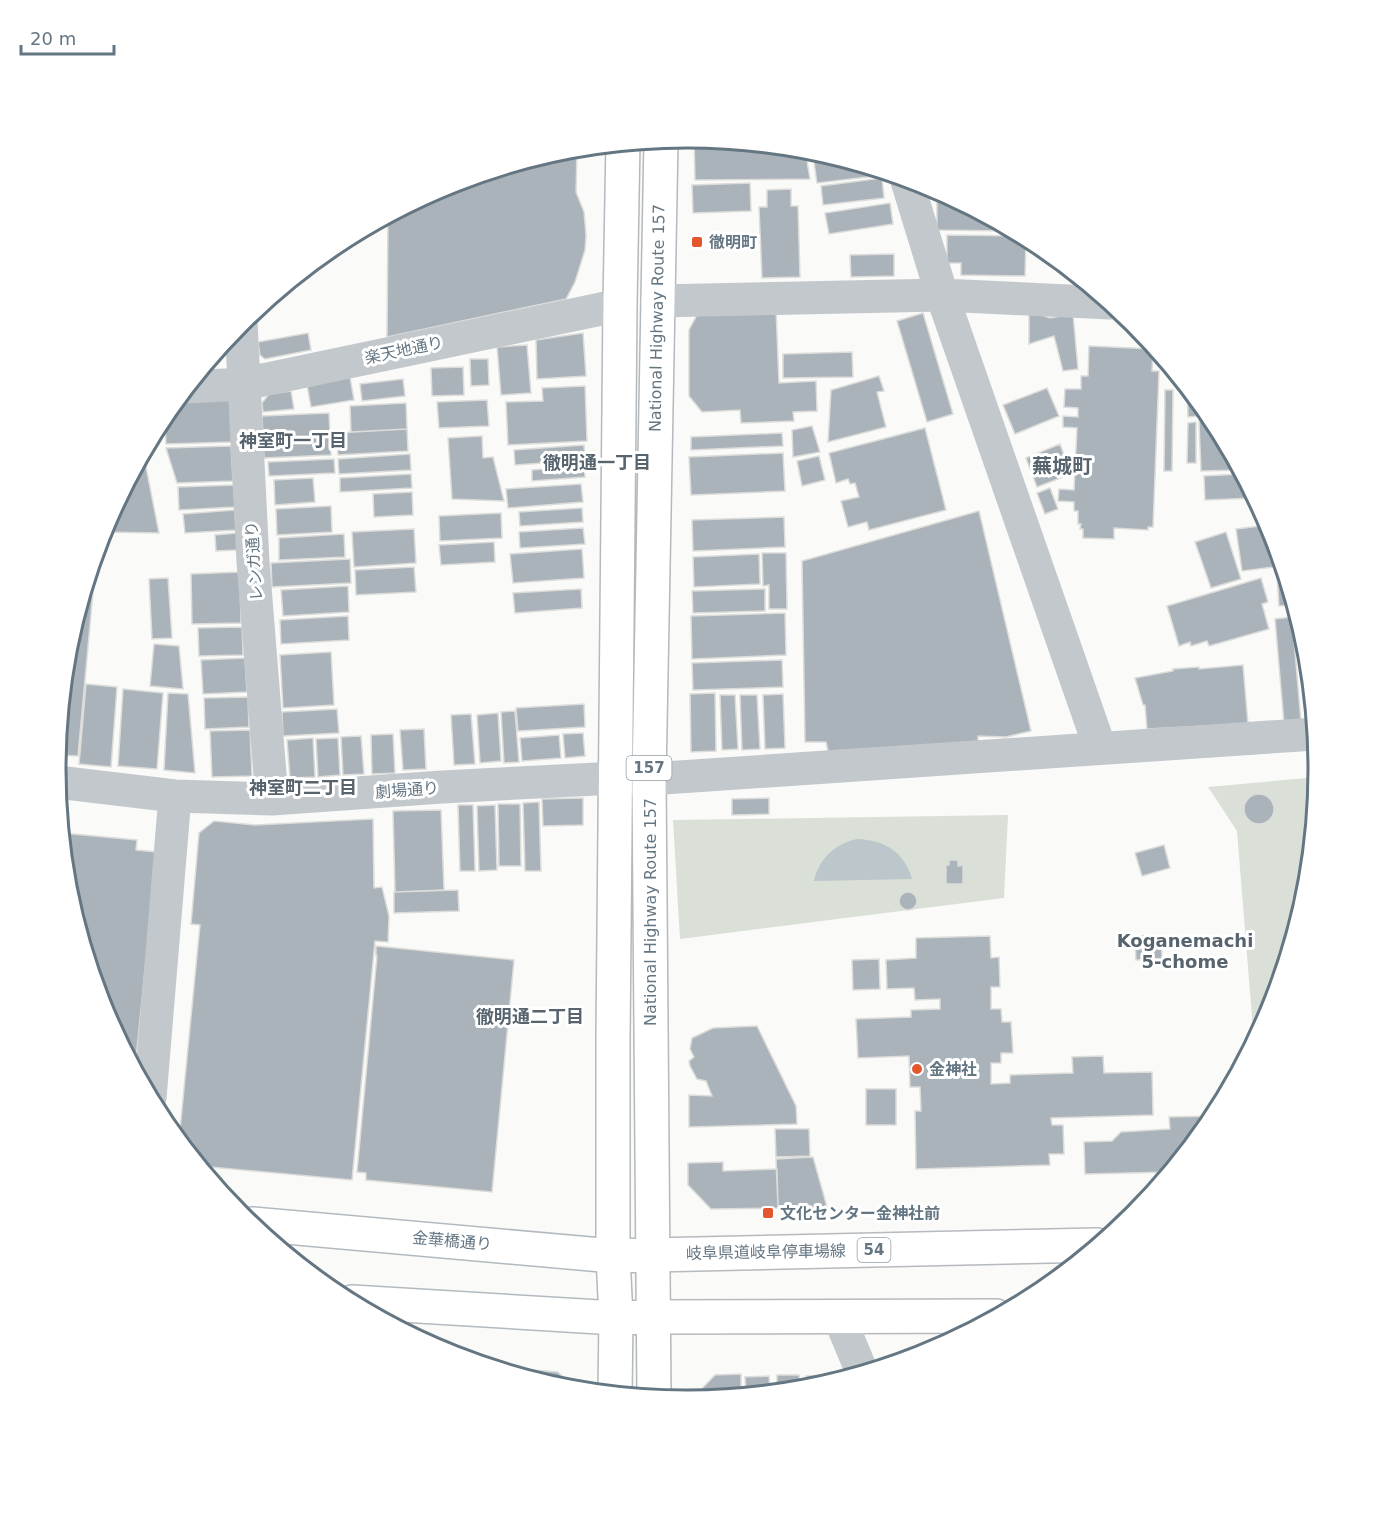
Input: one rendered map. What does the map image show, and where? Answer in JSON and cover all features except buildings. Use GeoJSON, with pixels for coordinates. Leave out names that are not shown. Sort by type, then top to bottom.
{"type":"FeatureCollection","features":[{"type":"Feature","properties":{"kind":"main road","name":"National Highway Route 157"},"geometry":{"type":"LineString","coordinates":[[654,1388],[649,779],[661,149]]}},
{"type":"Feature","properties":{"kind":"main road","name":"National Highway Route 157"},"geometry":{"type":"LineString","coordinates":[[615,1385],[616,1318],[613,1256],[623,151]]}},
{"type":"Feature","properties":{"kind":"main road","name":"金華橋通り"},"geometry":{"type":"LineString","coordinates":[[267,1225],[613,1256],[652,1255]]}},
{"type":"Feature","properties":{"kind":"main road","name":"岐阜県道岐阜停車場線"},"geometry":{"type":"LineString","coordinates":[[652,1255],[1084,1245]]}},
{"type":"Feature","properties":{"kind":"main road"},"geometry":{"type":"LineString","coordinates":[[371,1303],[616,1318],[978,1316]]}},
{"type":"Feature","properties":{"kind":"street"},"geometry":{"type":"LineString","coordinates":[[909,189],[942,295],[1100,748]]}},
{"type":"Feature","properties":{"kind":"street"},"geometry":{"type":"LineString","coordinates":[[657,301],[942,295],[1096,302]]}},
{"type":"Feature","properties":{"kind":"street","name":"楽天地通り"},"geometry":{"type":"LineString","coordinates":[[197,386],[244,384],[620,305]]}},
{"type":"Feature","properties":{"kind":"street","name":"レンガ通り"},"geometry":{"type":"LineString","coordinates":[[242,336],[253,562],[272,799]]}},
{"type":"Feature","properties":{"kind":"street","name":"劇場通り"},"geometry":{"type":"LineString","coordinates":[[66,783],[175,796],[272,799],[616,778],[649,779],[1307,735]]}},
{"type":"Feature","properties":{"kind":"street"},"geometry":{"type":"LineString","coordinates":[[151,1083],[175,796]]}},
{"type":"Feature","properties":{"kind":"street"},"geometry":{"type":"LineString","coordinates":[[839,1317],[859,1365]]}},
{"type":"Feature","properties":{"kind":"shaded area"},"geometry":{"type":"Polygon","coordinates":[[[1308,778],[1303,850],[1296,890],[1275,968],[1253,1024],[1237,831],[1208,787],[1308,778]]]}},
{"type":"Feature","properties":{"kind":"shaded area"},"geometry":{"type":"Polygon","coordinates":[[[1008,815],[1004,898],[680,939],[673,820],[1008,815]]]}},
{"type":"Feature","properties":{"kind":"shaded area"},"geometry":{"type":"Polygon","coordinates":[[[857,839],[876,842],[892,849],[904,861],[912,879],[814,881],[820,865],[829,853],[842,844],[857,839]]]}},
{"type":"Feature","properties":{"kind":"place","name":"徹明町"},"geometry":{"type":"Point","coordinates":[697,242]}},
{"type":"Feature","properties":{"kind":"place","name":"金神社"},"geometry":{"type":"Point","coordinates":[917,1069]}},
{"type":"Feature","properties":{"kind":"place","name":"文化センター金神社前"},"geometry":{"type":"Point","coordinates":[768,1213]}},
{"type":"Feature","properties":{"kind":"district","name":"神室町一丁目"},"geometry":{"type":"Point","coordinates":[293,440]}},
{"type":"Feature","properties":{"kind":"district","name":"徹明通一丁目"},"geometry":{"type":"Point","coordinates":[597,462]}},
{"type":"Feature","properties":{"kind":"district","name":"蕪城町"},"geometry":{"type":"Point","coordinates":[1062,466]}},
{"type":"Feature","properties":{"kind":"district","name":"神室町二丁目"},"geometry":{"type":"Point","coordinates":[303,787]}},
{"type":"Feature","properties":{"kind":"district","name":"Koganemachi 5-chome"},"geometry":{"type":"Point","coordinates":[1185,950]}},
{"type":"Feature","properties":{"kind":"district","name":"徹明通二丁目"},"geometry":{"type":"Point","coordinates":[530,1016]}}]}
